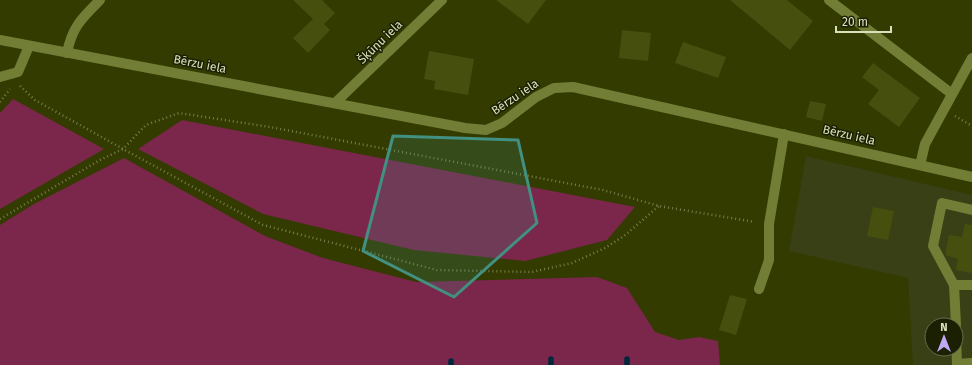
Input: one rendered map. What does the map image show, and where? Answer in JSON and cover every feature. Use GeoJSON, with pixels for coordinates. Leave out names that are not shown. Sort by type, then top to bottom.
{"type":"FeatureCollection","features":[{"type":"Feature","properties":{"kind":"street"},"geometry":{"type":"LineString","coordinates":[[67,53],[70,37],[78,21],[100,0]]}},
{"type":"Feature","properties":{"kind":"street","name":"Šķūņu iela"},"geometry":{"type":"LineString","coordinates":[[335,103],[442,0]]}},
{"type":"Feature","properties":{"kind":"street"},"geometry":{"type":"LineString","coordinates":[[829,0],[952,94]]}},
{"type":"Feature","properties":{"kind":"street","name":"Bērzu iela"},"geometry":{"type":"LineString","coordinates":[[0,40],[465,128],[486,130],[502,123],[536,97],[554,88],[573,88],[972,177]]}},
{"type":"Feature","properties":{"kind":"street"},"geometry":{"type":"LineString","coordinates":[[0,78],[18,72],[29,46]]}},
{"type":"Feature","properties":{"kind":"street"},"geometry":{"type":"LineString","coordinates":[[920,165],[925,144],[972,58]]}},
{"type":"Feature","properties":{"kind":"street"},"geometry":{"type":"LineString","coordinates":[[759,289],[770,260],[769,224],[784,134]]}},
{"type":"Feature","properties":{"kind":"street"},"geometry":{"type":"LineString","coordinates":[[956,317],[954,284],[933,246],[942,203],[972,210]]}},
{"type":"Feature","properties":{"kind":"street"},"geometry":{"type":"LineString","coordinates":[[954,284],[972,285]]}},
{"type":"Feature","properties":{"kind":"street"},"geometry":{"type":"LineString","coordinates":[[957,364],[972,363]]}},
{"type":"Feature","properties":{"kind":"path"},"geometry":{"type":"LineString","coordinates":[[15,82],[35,100],[123,150],[263,225],[437,270],[532,272],[572,263],[605,248],[624,236],[659,206]]}},
{"type":"Feature","properties":{"kind":"path"},"geometry":{"type":"LineString","coordinates":[[943,110],[972,126]]}},
{"type":"Feature","properties":{"kind":"path"},"geometry":{"type":"LineString","coordinates":[[0,219],[100,160],[123,150],[146,125],[179,113],[270,127],[595,189],[659,206],[769,224]]}},
{"type":"Feature","properties":{"kind":"highlighted area"},"geometry":{"type":"Polygon","coordinates":[[[393,136],[518,140],[537,223],[454,297],[363,251],[393,136]]]}},
{"type":"Feature","properties":{"kind":"shaded area"},"geometry":{"type":"Polygon","coordinates":[[[13,99],[104,149],[0,209],[0,113],[13,99]]]}},
{"type":"Feature","properties":{"kind":"shaded area"},"geometry":{"type":"Polygon","coordinates":[[[182,120],[635,207],[607,240],[525,261],[414,250],[263,214],[138,149],[182,120]]]}},
{"type":"Feature","properties":{"kind":"shaded area"},"geometry":{"type":"Polygon","coordinates":[[[806,156],[972,195],[972,365],[913,365],[908,278],[789,251],[806,156]]]}},
{"type":"Feature","properties":{"kind":"shaded area"},"geometry":{"type":"Polygon","coordinates":[[[124,158],[265,236],[323,258],[416,282],[597,277],[627,288],[655,332],[679,340],[699,337],[718,341],[720,365],[0,365],[0,225],[34,204],[124,158]]]}},
{"type":"Feature","properties":{"kind":"building"},"geometry":{"type":"Polygon","coordinates":[[[293,0],[322,0],[335,13],[324,24],[330,30],[308,53],[293,38],[313,19],[293,0]]]}},
{"type":"Feature","properties":{"kind":"building"},"geometry":{"type":"Polygon","coordinates":[[[496,0],[546,0],[528,24],[496,0]]]}},
{"type":"Feature","properties":{"kind":"building"},"geometry":{"type":"Polygon","coordinates":[[[730,0],[787,0],[813,21],[790,50],[730,0]]]}},
{"type":"Feature","properties":{"kind":"building"},"geometry":{"type":"Polygon","coordinates":[[[622,30],[651,33],[648,61],[619,58],[622,30]]]}},
{"type":"Feature","properties":{"kind":"building"},"geometry":{"type":"Polygon","coordinates":[[[683,42],[726,57],[718,78],[675,63],[683,42]]]}},
{"type":"Feature","properties":{"kind":"building"},"geometry":{"type":"Polygon","coordinates":[[[429,51],[474,59],[468,95],[434,89],[435,81],[424,79],[429,51]]]}},
{"type":"Feature","properties":{"kind":"building"},"geometry":{"type":"Polygon","coordinates":[[[873,63],[920,98],[899,127],[868,104],[879,90],[862,77],[873,63]]]}},
{"type":"Feature","properties":{"kind":"building"},"geometry":{"type":"Polygon","coordinates":[[[810,101],[826,104],[822,121],[806,117],[810,101]]]}},
{"type":"Feature","properties":{"kind":"building"},"geometry":{"type":"Polygon","coordinates":[[[873,207],[894,211],[888,240],[867,236],[873,207]]]}},
{"type":"Feature","properties":{"kind":"building"},"geometry":{"type":"Polygon","coordinates":[[[965,224],[972,225],[972,273],[956,270],[958,259],[945,255],[949,235],[962,237],[965,224]]]}},
{"type":"Feature","properties":{"kind":"building"},"geometry":{"type":"Polygon","coordinates":[[[730,295],[747,299],[736,335],[719,330],[730,295]]]}},
{"type":"Feature","properties":{"kind":"waterway"},"geometry":{"type":"LineString","coordinates":[[551,359],[551,365]]}},
{"type":"Feature","properties":{"kind":"waterway"},"geometry":{"type":"LineString","coordinates":[[627,359],[627,365]]}}]}
